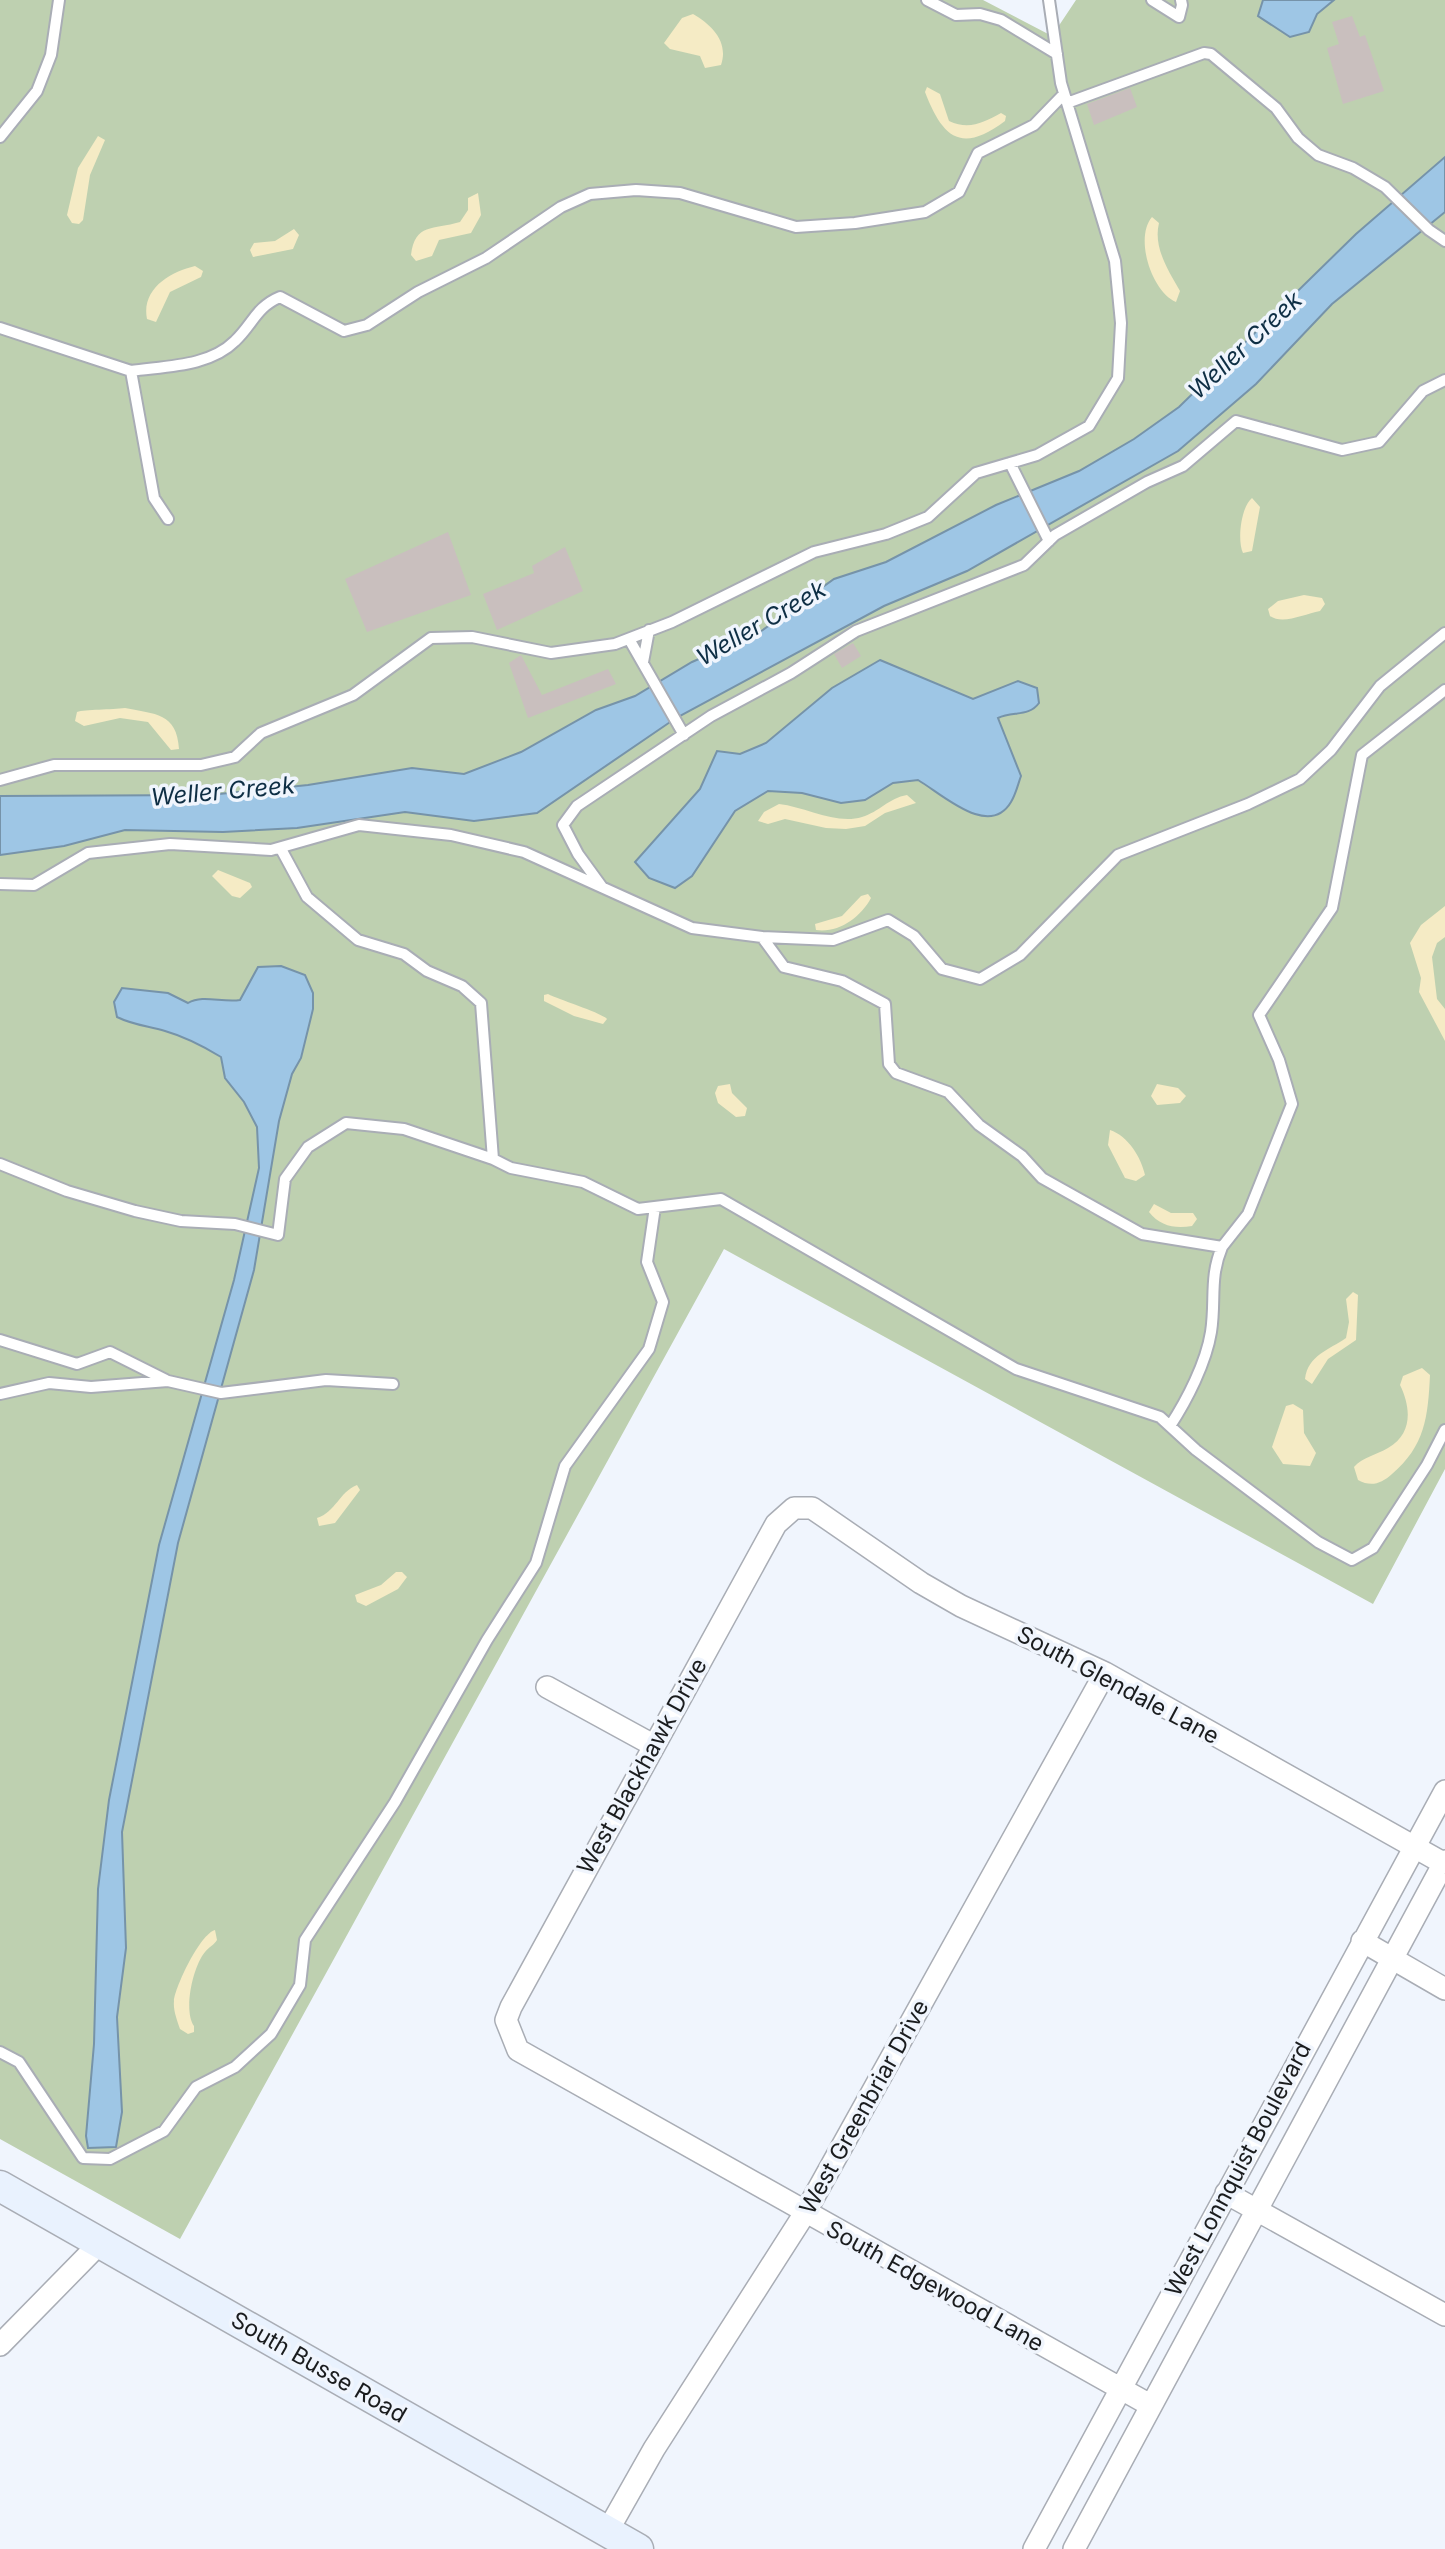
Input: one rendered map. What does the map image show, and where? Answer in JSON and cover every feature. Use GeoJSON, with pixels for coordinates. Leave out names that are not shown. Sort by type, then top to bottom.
{"type":"FeatureCollection","features":[{"type":"Feature","properties":{"kind":"main road","name":"South Busse Road"},"geometry":{"type":"LineString","coordinates":[[0,2186],[638,2549]]}},
{"type":"Feature","properties":{"kind":"street","name":"South Glendale Lane"},"geometry":{"type":"LineString","coordinates":[[794,1508],[812,1508],[921,1583],[951,1600],[1105,1673],[1444,1862]]}},
{"type":"Feature","properties":{"kind":"street","name":"West Blackhawk Drive"},"geometry":{"type":"LineString","coordinates":[[510,2033],[506,2020],[511,2007],[776,1524],[794,1508]]}},
{"type":"Feature","properties":{"kind":"street","name":"West Greenbriar Drive"},"geometry":{"type":"LineString","coordinates":[[607,2532],[654,2449],[805,2213],[1105,1673]]}},
{"type":"Feature","properties":{"kind":"street"},"geometry":{"type":"LineString","coordinates":[[547,1687],[653,1745]]}},
{"type":"Feature","properties":{"kind":"street","name":"West Lonnquist Boulevard"},"geometry":{"type":"LineString","coordinates":[[1034,2549],[1445,1791]]}},
{"type":"Feature","properties":{"kind":"street","name":"West Lonnquist Boulevard"},"geometry":{"type":"LineString","coordinates":[[1074,2549],[1444,1862]]}},
{"type":"Feature","properties":{"kind":"street"},"geometry":{"type":"LineString","coordinates":[[1362,1941],[1445,1989]]}},
{"type":"Feature","properties":{"kind":"street","name":"South Edgewood Lane"},"geometry":{"type":"LineString","coordinates":[[510,2033],[518,2050],[1150,2405]]}},
{"type":"Feature","properties":{"kind":"street"},"geometry":{"type":"LineString","coordinates":[[1226,2193],[1445,2315]]}},
{"type":"Feature","properties":{"kind":"street"},"geometry":{"type":"LineString","coordinates":[[0,2345],[101,2242]]}},
{"type":"Feature","properties":{"kind":"lane"},"geometry":{"type":"LineString","coordinates":[[0,137],[37,91],[51,55],[59,0]]}},
{"type":"Feature","properties":{"kind":"lane"},"geometry":{"type":"LineString","coordinates":[[927,0],[956,15],[980,14],[1001,20],[1057,54]]}},
{"type":"Feature","properties":{"kind":"lane"},"geometry":{"type":"LineString","coordinates":[[0,780],[54,765],[201,765],[235,757],[261,733],[353,695],[430,638],[472,637],[551,653],[615,644],[814,552],[886,534],[928,517],[976,472],[1037,455],[1089,426],[1118,378],[1121,323],[1115,261],[1065,98],[1049,0]]}},
{"type":"Feature","properties":{"kind":"lane"},"geometry":{"type":"LineString","coordinates":[[1152,0],[1178,17],[1181,0]]}},
{"type":"Feature","properties":{"kind":"lane"},"geometry":{"type":"LineString","coordinates":[[0,328],[131,371],[209,358],[233,344],[262,304],[280,297],[344,331],[367,324],[418,292],[486,258],[551,214],[590,194],[636,190],[680,193],[796,227],[855,223],[925,212],[959,192],[978,153],[1034,125],[1065,98],[1204,53],[1211,54],[1276,108],[1298,138],[1318,155],[1353,168],[1385,187],[1445,242]]}},
{"type":"Feature","properties":{"kind":"lane"},"geometry":{"type":"LineString","coordinates":[[131,371],[154,498],[168,519]]}},
{"type":"Feature","properties":{"kind":"lane"},"geometry":{"type":"LineString","coordinates":[[603,889],[578,854],[563,825],[578,806],[710,716],[791,674],[856,631],[1024,565],[1047,537],[1147,482],[1183,466],[1236,421],[1342,450],[1379,442],[1423,391],[1445,380]]}},
{"type":"Feature","properties":{"kind":"lane"},"geometry":{"type":"LineString","coordinates":[[1010,463],[1047,537]]}},
{"type":"Feature","properties":{"kind":"lane"},"geometry":{"type":"LineString","coordinates":[[645,666],[649,630]]}},
{"type":"Feature","properties":{"kind":"lane"},"geometry":{"type":"LineString","coordinates":[[0,884],[34,885],[88,853],[170,844],[281,849],[359,825],[451,835],[524,852],[692,928],[762,937],[833,940],[888,920],[914,936],[942,969],[980,979],[1020,955],[1118,855],[1248,804],[1300,779],[1331,750],[1380,686],[1445,633]]}},
{"type":"Feature","properties":{"kind":"lane"},"geometry":{"type":"LineString","coordinates":[[629,639],[684,735]]}},
{"type":"Feature","properties":{"kind":"lane"},"geometry":{"type":"LineString","coordinates":[[1170,1426],[1194,1380],[1211,1333],[1213,1269],[1222,1247],[1248,1214],[1292,1104],[1279,1060],[1259,1015],[1332,908],[1362,755],[1445,690]]}},
{"type":"Feature","properties":{"kind":"lane"},"geometry":{"type":"LineString","coordinates":[[281,849],[307,897],[358,940],[404,954],[427,971],[463,986],[481,1003],[493,1159]]}},
{"type":"Feature","properties":{"kind":"lane"},"geometry":{"type":"LineString","coordinates":[[762,937],[784,967],[842,981],[885,1004],[889,1065],[896,1073],[948,1093],[979,1125],[1022,1156],[1042,1178],[1142,1234],[1222,1247]]}},
{"type":"Feature","properties":{"kind":"lane"},"geometry":{"type":"LineString","coordinates":[[0,1164],[67,1191],[135,1211],[181,1221],[235,1224],[278,1235],[285,1179],[308,1147],[346,1123],[404,1129],[493,1159],[511,1168],[583,1182],[638,1209],[721,1199],[1016,1369],[1160,1417],[1196,1450],[1318,1542],[1352,1560],[1373,1548],[1427,1465],[1445,1430]]}},
{"type":"Feature","properties":{"kind":"lane"},"geometry":{"type":"LineString","coordinates":[[0,2052],[19,2062],[83,2158],[110,2159],[164,2132],[196,2087],[235,2067],[271,2034],[300,1985],[305,1940],[395,1802],[487,1640],[536,1563],[565,1466],[649,1349],[663,1302],[647,1262],[655,1207]]}},
{"type":"Feature","properties":{"kind":"lane"},"geometry":{"type":"LineString","coordinates":[[0,1340],[77,1364],[110,1352],[168,1381]]}},
{"type":"Feature","properties":{"kind":"lane"},"geometry":{"type":"LineString","coordinates":[[0,1394],[49,1383],[91,1387],[168,1381],[221,1393],[326,1380],[393,1384]]}},
{"type":"Feature","properties":{"kind":"green space"},"geometry":{"type":"Polygon","coordinates":[[[0,0],[983,0],[1052,36],[1076,0],[1445,0],[1445,1469],[1373,1604],[724,1249],[180,2239],[0,2139],[0,0]]]}},
{"type":"Feature","properties":{"kind":"sand"},"geometry":{"type":"Polygon","coordinates":[[[693,14],[707,23],[721,42],[721,65],[705,68],[700,56],[670,49],[664,43],[682,18],[693,14]]]}},
{"type":"Feature","properties":{"kind":"sand"},"geometry":{"type":"Polygon","coordinates":[[[927,87],[940,94],[949,121],[963,125],[976,124],[1001,113],[1006,116],[1005,121],[976,137],[954,136],[938,120],[925,92],[927,87]]]}},
{"type":"Feature","properties":{"kind":"sand"},"geometry":{"type":"Polygon","coordinates":[[[98,136],[105,140],[90,175],[83,220],[79,224],[72,223],[67,215],[78,168],[98,136]]]}},
{"type":"Feature","properties":{"kind":"sand"},"geometry":{"type":"Polygon","coordinates":[[[478,193],[481,215],[471,233],[439,240],[432,256],[416,261],[411,255],[417,237],[427,230],[460,222],[468,210],[468,198],[478,193]]]}},
{"type":"Feature","properties":{"kind":"sand"},"geometry":{"type":"Polygon","coordinates":[[[1152,217],[1159,223],[1160,250],[1180,291],[1176,302],[1160,287],[1148,264],[1145,238],[1152,217]]]}},
{"type":"Feature","properties":{"kind":"sand"},"geometry":{"type":"Polygon","coordinates":[[[294,229],[299,235],[293,249],[253,257],[250,250],[254,243],[275,241],[294,229]]]}},
{"type":"Feature","properties":{"kind":"sand"},"geometry":{"type":"Polygon","coordinates":[[[195,266],[203,271],[201,277],[170,292],[156,322],[147,319],[148,299],[159,284],[167,277],[195,266]]]}},
{"type":"Feature","properties":{"kind":"sand"},"geometry":{"type":"Polygon","coordinates":[[[1252,498],[1260,507],[1252,551],[1243,553],[1241,524],[1245,509],[1252,498]]]}},
{"type":"Feature","properties":{"kind":"sand"},"geometry":{"type":"Polygon","coordinates":[[[1304,595],[1322,598],[1325,604],[1320,611],[1294,618],[1270,616],[1268,609],[1278,601],[1304,595]]]}},
{"type":"Feature","properties":{"kind":"sand"},"geometry":{"type":"Polygon","coordinates":[[[125,708],[163,717],[174,728],[179,749],[171,750],[148,722],[120,718],[84,726],[75,721],[77,712],[125,708]]]}},
{"type":"Feature","properties":{"kind":"sand"},"geometry":{"type":"Polygon","coordinates":[[[907,795],[916,803],[885,813],[865,826],[846,829],[826,828],[785,819],[768,824],[758,821],[764,812],[779,804],[831,817],[852,819],[868,815],[907,795]]]}},
{"type":"Feature","properties":{"kind":"sand"},"geometry":{"type":"Polygon","coordinates":[[[218,870],[250,883],[252,887],[240,898],[232,896],[212,876],[218,870]]]}},
{"type":"Feature","properties":{"kind":"sand"},"geometry":{"type":"Polygon","coordinates":[[[868,894],[871,898],[861,912],[848,923],[833,929],[816,930],[815,924],[842,916],[861,896],[868,894]]]}},
{"type":"Feature","properties":{"kind":"sand"},"geometry":{"type":"Polygon","coordinates":[[[1445,906],[1445,937],[1437,943],[1432,957],[1437,999],[1445,1009],[1445,1041],[1419,992],[1421,978],[1410,943],[1421,925],[1445,906]]]}},
{"type":"Feature","properties":{"kind":"sand"},"geometry":{"type":"Polygon","coordinates":[[[548,994],[607,1019],[603,1024],[574,1016],[544,1001],[544,995],[548,994]]]}},
{"type":"Feature","properties":{"kind":"sand"},"geometry":{"type":"Polygon","coordinates":[[[730,1084],[732,1093],[747,1108],[745,1116],[736,1117],[718,1103],[715,1093],[718,1086],[730,1084]]]}},
{"type":"Feature","properties":{"kind":"sand"},"geometry":{"type":"Polygon","coordinates":[[[1157,1084],[1178,1088],[1186,1096],[1180,1103],[1157,1105],[1151,1096],[1157,1084]]]}},
{"type":"Feature","properties":{"kind":"sand"},"geometry":{"type":"Polygon","coordinates":[[[1110,1130],[1128,1142],[1140,1161],[1145,1175],[1136,1181],[1125,1178],[1108,1145],[1110,1130]]]}},
{"type":"Feature","properties":{"kind":"sand"},"geometry":{"type":"Polygon","coordinates":[[[1154,1204],[1171,1213],[1193,1213],[1197,1219],[1192,1226],[1168,1225],[1158,1221],[1149,1212],[1154,1204]]]}},
{"type":"Feature","properties":{"kind":"sand"},"geometry":{"type":"Polygon","coordinates":[[[1353,1292],[1358,1295],[1356,1340],[1328,1359],[1312,1384],[1305,1379],[1310,1364],[1320,1354],[1346,1338],[1349,1322],[1346,1299],[1353,1292]]]}},
{"type":"Feature","properties":{"kind":"sand"},"geometry":{"type":"Polygon","coordinates":[[[1422,1368],[1430,1375],[1428,1404],[1423,1430],[1412,1453],[1384,1480],[1372,1484],[1358,1480],[1354,1467],[1396,1442],[1406,1428],[1408,1411],[1400,1385],[1403,1376],[1422,1368]]]}},
{"type":"Feature","properties":{"kind":"sand"},"geometry":{"type":"Polygon","coordinates":[[[1293,1404],[1303,1410],[1304,1433],[1316,1453],[1310,1466],[1283,1464],[1272,1447],[1286,1406],[1293,1404]]]}},
{"type":"Feature","properties":{"kind":"sand"},"geometry":{"type":"Polygon","coordinates":[[[357,1485],[360,1490],[335,1523],[319,1526],[317,1518],[329,1511],[346,1492],[357,1485]]]}},
{"type":"Feature","properties":{"kind":"sand"},"geometry":{"type":"Polygon","coordinates":[[[396,1572],[402,1572],[407,1577],[398,1589],[366,1606],[357,1602],[355,1595],[381,1585],[396,1572]]]}},
{"type":"Feature","properties":{"kind":"sand"},"geometry":{"type":"Polygon","coordinates":[[[215,1930],[217,1940],[205,1952],[193,1978],[189,2010],[194,2032],[188,2034],[180,2029],[174,2004],[175,1994],[183,1973],[202,1941],[215,1930]]]}},
{"type":"Feature","properties":{"kind":"water"},"geometry":{"type":"Polygon","coordinates":[[[1263,0],[1334,0],[1317,14],[1309,32],[1290,37],[1258,16],[1263,0]]]}},
{"type":"Feature","properties":{"kind":"water","name":"Weller Creek"},"geometry":{"type":"Polygon","coordinates":[[[1445,157],[1445,212],[1332,304],[1256,384],[1178,451],[967,571],[884,606],[676,718],[537,813],[474,821],[405,812],[297,828],[223,832],[125,830],[64,846],[0,855],[0,796],[209,795],[308,785],[412,768],[464,774],[521,752],[596,710],[635,696],[692,662],[760,632],[834,579],[886,562],[996,505],[1079,471],[1134,439],[1179,407],[1356,234],[1445,157]]]}},
{"type":"Feature","properties":{"kind":"water"},"geometry":{"type":"Polygon","coordinates":[[[880,660],[973,699],[1018,681],[1037,688],[1039,703],[1035,707],[1026,712],[998,718],[1021,776],[1013,799],[1002,812],[991,816],[978,815],[952,803],[918,780],[893,783],[865,800],[841,803],[802,793],[768,791],[735,811],[692,876],[675,888],[649,878],[635,862],[700,789],[717,751],[740,754],[766,743],[832,688],[880,660]]]}},
{"type":"Feature","properties":{"kind":"water"},"geometry":{"type":"Polygon","coordinates":[[[281,966],[305,975],[313,993],[313,1009],[301,1058],[292,1074],[279,1121],[254,1270],[178,1543],[122,1832],[126,1948],[117,2017],[122,2112],[116,2147],[88,2148],[86,2136],[94,2044],[98,1889],[109,1800],[159,1545],[234,1280],[259,1168],[257,1127],[244,1102],[225,1078],[221,1057],[180,1036],[117,1017],[114,1002],[122,988],[168,993],[188,1003],[200,999],[240,1000],[258,967],[281,966]]]}},
{"type":"Feature","properties":{"kind":"building"},"geometry":{"type":"Polygon","coordinates":[[[1352,16],[1360,37],[1365,35],[1384,91],[1343,104],[1327,48],[1339,44],[1332,22],[1352,16]]]}},
{"type":"Feature","properties":{"kind":"building"},"geometry":{"type":"Polygon","coordinates":[[[1130,88],[1137,107],[1094,125],[1087,104],[1130,88]]]}},
{"type":"Feature","properties":{"kind":"building"},"geometry":{"type":"Polygon","coordinates":[[[448,532],[471,595],[367,632],[345,579],[448,532]]]}},
{"type":"Feature","properties":{"kind":"building"},"geometry":{"type":"Polygon","coordinates":[[[565,547],[583,591],[497,630],[483,594],[534,573],[532,566],[565,547]]]}},
{"type":"Feature","properties":{"kind":"building"},"geometry":{"type":"Polygon","coordinates":[[[853,643],[861,656],[842,668],[834,654],[853,643]]]}},
{"type":"Feature","properties":{"kind":"building"},"geometry":{"type":"Polygon","coordinates":[[[521,655],[542,695],[608,669],[616,684],[528,718],[509,663],[521,655]]]}}]}
